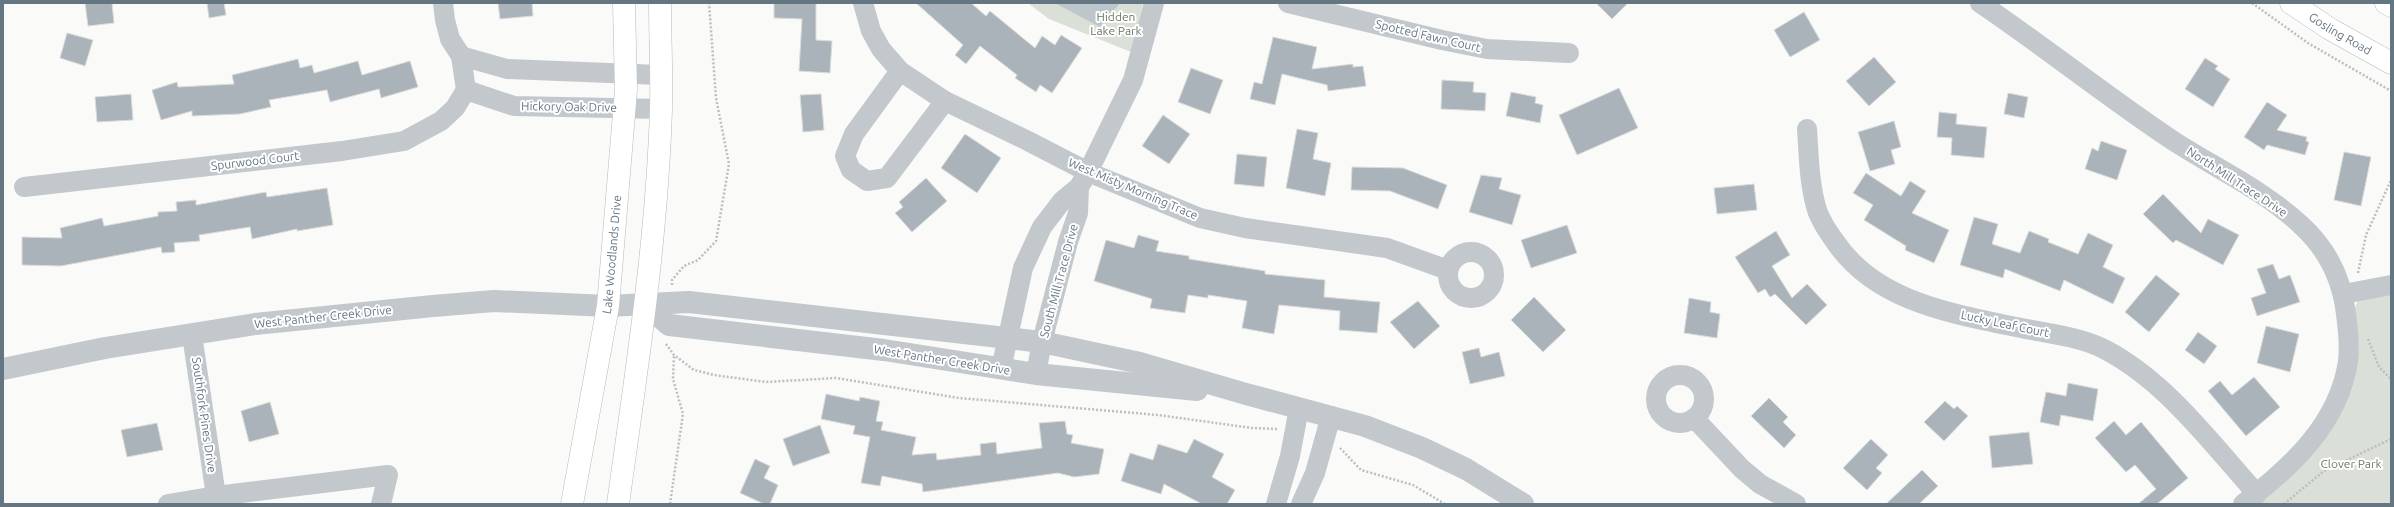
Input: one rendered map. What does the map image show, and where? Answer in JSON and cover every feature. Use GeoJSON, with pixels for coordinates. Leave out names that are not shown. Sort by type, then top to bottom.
{"type":"FeatureCollection","features":[{"type":"Feature","properties":{"kind":"main road","name":"Lake Woodlands Drive"},"geometry":{"type":"LineString","coordinates":[[572,504],[608,306],[625,108],[624,3]]}},
{"type":"Feature","properties":{"kind":"main road"},"geometry":{"type":"LineString","coordinates":[[618,504],[646,305],[661,109],[660,3]]}},
{"type":"Feature","properties":{"kind":"main road","name":"Gosling Road"},"geometry":{"type":"LineString","coordinates":[[2291,3],[2330,29],[2391,63]]}},
{"type":"Feature","properties":{"kind":"main road"},"geometry":{"type":"LineString","coordinates":[[2386,3],[2391,6]]}},
{"type":"Feature","properties":{"kind":"street"},"geometry":{"type":"LineString","coordinates":[[443,3],[444,20],[450,39],[461,56],[466,90]]}},
{"type":"Feature","properties":{"kind":"street","name":"West Misty Morning Trace"},"geometry":{"type":"LineString","coordinates":[[863,3],[871,31],[882,49],[900,71],[945,102],[1028,140],[1083,180],[1200,218],[1245,228],[1387,248],[1448,270]]}},
{"type":"Feature","properties":{"kind":"street","name":"South Mill Trace Drive"},"geometry":{"type":"LineString","coordinates":[[1036,374],[1042,342],[1068,242],[1078,213],[1083,180],[1133,80],[1154,3]]}},
{"type":"Feature","properties":{"kind":"street","name":"Spotted Fawn Court"},"geometry":{"type":"LineString","coordinates":[[1288,3],[1442,40],[1487,49],[1569,53]]}},
{"type":"Feature","properties":{"kind":"street","name":"North Mill Trace Drive"},"geometry":{"type":"LineString","coordinates":[[1980,3],[2172,140],[2275,204],[2302,225],[2328,256],[2337,274],[2344,294],[2348,332],[2348,361],[2332,408],[2303,452],[2250,499]]}},
{"type":"Feature","properties":{"kind":"street"},"geometry":{"type":"LineString","coordinates":[[461,56],[507,69],[595,71],[660,75]]}},
{"type":"Feature","properties":{"kind":"street"},"geometry":{"type":"LineString","coordinates":[[900,71],[854,134],[845,156],[851,170],[867,181],[887,178],[945,102]]}},
{"type":"Feature","properties":{"kind":"street","name":"Hickory Oak Drive"},"geometry":{"type":"LineString","coordinates":[[466,90],[514,106],[661,109]]}},
{"type":"Feature","properties":{"kind":"street","name":"Spurwood Court"},"geometry":{"type":"LineString","coordinates":[[24,187],[342,151],[404,141],[441,121],[455,108],[466,90]]}},
{"type":"Feature","properties":{"kind":"street","name":"Lucky Leaf Court"},"geometry":{"type":"LineString","coordinates":[[1807,129],[1812,185],[1819,214],[1844,256],[1860,271],[1879,284],[1907,298],[1944,312],[2071,338],[2103,348],[2152,382],[2167,396],[2250,499]]}},
{"type":"Feature","properties":{"kind":"street","name":"South Mill Trace Drive"},"geometry":{"type":"LineString","coordinates":[[1001,369],[1023,268],[1042,227],[1062,201],[1083,180]]}},
{"type":"Feature","properties":{"kind":"street"},"geometry":{"type":"LineString","coordinates":[[2344,294],[2391,285]]}},
{"type":"Feature","properties":{"kind":"street","name":"West Panther Creek Drive"},"geometry":{"type":"LineString","coordinates":[[3,369],[104,348],[255,324],[432,306],[494,301],[608,306],[689,302],[1042,342],[1140,363],[1246,394],[1365,426],[1422,448],[1466,469],[1523,504]]}},
{"type":"Feature","properties":{"kind":"street"},"geometry":{"type":"LineString","coordinates":[[646,305],[669,325]]}},
{"type":"Feature","properties":{"kind":"street","name":"West Panther Creek Drive"},"geometry":{"type":"LineString","coordinates":[[669,325],[884,350],[1036,374],[1246,394]]}},
{"type":"Feature","properties":{"kind":"street","name":"Southfork Pines Drive"},"geometry":{"type":"LineString","coordinates":[[192,335],[216,496]]}},
{"type":"Feature","properties":{"kind":"street"},"geometry":{"type":"LineString","coordinates":[[1276,504],[1290,456],[1299,408]]}},
{"type":"Feature","properties":{"kind":"street"},"geometry":{"type":"LineString","coordinates":[[1301,504],[1314,473],[1331,416]]}},
{"type":"Feature","properties":{"kind":"street"},"geometry":{"type":"LineString","coordinates":[[1694,418],[1742,469],[1760,484],[1796,504]]}},
{"type":"Feature","properties":{"kind":"street"},"geometry":{"type":"LineString","coordinates":[[168,504],[216,496],[388,475],[381,504]]}},
{"type":"Feature","properties":{"kind":"path"},"geometry":{"type":"LineString","coordinates":[[670,303],[672,280],[684,266],[698,260],[716,241],[729,164],[716,98],[709,3]]}},
{"type":"Feature","properties":{"kind":"path"},"geometry":{"type":"LineString","coordinates":[[2252,3],[2308,43],[2391,91]]}},
{"type":"Feature","properties":{"kind":"path"},"geometry":{"type":"LineString","coordinates":[[669,325],[666,345],[674,355],[694,370],[766,382],[836,378],[959,398],[1158,415],[1252,428],[1295,430]]}},
{"type":"Feature","properties":{"kind":"path"},"geometry":{"type":"LineString","coordinates":[[670,504],[683,414],[673,379],[674,355]]}},
{"type":"Feature","properties":{"kind":"path"},"geometry":{"type":"LineString","coordinates":[[1324,439],[1334,442],[1361,470],[1413,485],[1445,504]]}},
{"type":"Feature","properties":{"kind":"path"},"geometry":{"type":"LineString","coordinates":[[2284,504],[2324,471],[2391,439]]}},
{"type":"Feature","properties":{"kind":"green space","name":"Hidden Lake Park"},"geometry":{"type":"Polygon","coordinates":[[[1028,3],[1143,3],[1131,52],[1049,19],[1028,3]]]}},
{"type":"Feature","properties":{"kind":"green space","name":"Clover Park"},"geometry":{"type":"Polygon","coordinates":[[[2391,290],[2391,504],[2256,504],[2334,419],[2355,308],[2359,297],[2391,290]]]}},
{"type":"Feature","properties":{"kind":"shaded area"},"geometry":{"type":"Polygon","coordinates":[[[1055,3],[1120,3],[1100,27],[1055,3]]]}},
{"type":"Feature","properties":{"kind":"building"},"geometry":{"type":"Polygon","coordinates":[[[85,3],[112,3],[114,23],[88,26],[85,3]]]}},
{"type":"Feature","properties":{"kind":"building"},"geometry":{"type":"Polygon","coordinates":[[[207,3],[224,3],[226,15],[209,18],[207,3]]]}},
{"type":"Feature","properties":{"kind":"building"},"geometry":{"type":"Polygon","coordinates":[[[498,3],[532,3],[533,16],[500,19],[498,3]]]}},
{"type":"Feature","properties":{"kind":"building"},"geometry":{"type":"Polygon","coordinates":[[[774,3],[816,3],[816,40],[832,41],[830,73],[799,71],[802,19],[774,18],[774,3]]]}},
{"type":"Feature","properties":{"kind":"building"},"geometry":{"type":"Polygon","coordinates":[[[916,3],[971,3],[986,16],[990,11],[1035,48],[1042,36],[1055,45],[1061,35],[1082,48],[1052,93],[1040,85],[1036,92],[1015,78],[1017,75],[980,46],[966,64],[955,55],[963,45],[916,3]]]}},
{"type":"Feature","properties":{"kind":"building"},"geometry":{"type":"Polygon","coordinates":[[[1596,3],[1628,3],[1612,19],[1596,3]]]}},
{"type":"Feature","properties":{"kind":"building"},"geometry":{"type":"Polygon","coordinates":[[[1804,12],[1820,40],[1790,57],[1774,30],[1804,12]]]}},
{"type":"Feature","properties":{"kind":"building"},"geometry":{"type":"Polygon","coordinates":[[[67,33],[93,40],[85,66],[60,58],[67,33]]]}},
{"type":"Feature","properties":{"kind":"building"},"geometry":{"type":"Polygon","coordinates":[[[1273,37],[1317,47],[1312,69],[1353,64],[1353,67],[1363,66],[1366,86],[1328,91],[1327,85],[1282,74],[1275,105],[1250,99],[1254,82],[1262,84],[1273,37]]]}},
{"type":"Feature","properties":{"kind":"building"},"geometry":{"type":"Polygon","coordinates":[[[1874,57],[1896,82],[1869,106],[1846,81],[1874,57]]]}},
{"type":"Feature","properties":{"kind":"building"},"geometry":{"type":"Polygon","coordinates":[[[2205,58],[2218,66],[2215,69],[2230,79],[2213,107],[2185,89],[2205,58]]]}},
{"type":"Feature","properties":{"kind":"building"},"geometry":{"type":"Polygon","coordinates":[[[298,59],[300,68],[312,65],[314,73],[358,61],[362,75],[410,61],[418,87],[381,98],[379,89],[330,102],[327,90],[269,100],[271,107],[240,114],[192,116],[192,111],[161,120],[152,90],[177,82],[178,87],[234,84],[232,75],[298,59]]]}},
{"type":"Feature","properties":{"kind":"building"},"geometry":{"type":"Polygon","coordinates":[[[1191,68],[1223,80],[1210,114],[1178,102],[1191,68]]]}},
{"type":"Feature","properties":{"kind":"building"},"geometry":{"type":"Polygon","coordinates":[[[1442,80],[1474,82],[1473,92],[1486,93],[1485,111],[1441,109],[1442,80]]]}},
{"type":"Feature","properties":{"kind":"building"},"geometry":{"type":"Polygon","coordinates":[[[1619,88],[1638,128],[1577,155],[1559,115],[1619,88]]]}},
{"type":"Feature","properties":{"kind":"building"},"geometry":{"type":"Polygon","coordinates":[[[1511,92],[1536,97],[1535,103],[1543,105],[1540,123],[1506,116],[1511,92]]]}},
{"type":"Feature","properties":{"kind":"building"},"geometry":{"type":"Polygon","coordinates":[[[2008,93],[2028,97],[2024,118],[2004,114],[2008,93]]]}},
{"type":"Feature","properties":{"kind":"building"},"geometry":{"type":"Polygon","coordinates":[[[131,94],[133,120],[97,122],[95,97],[131,94]]]}},
{"type":"Feature","properties":{"kind":"building"},"geometry":{"type":"Polygon","coordinates":[[[821,94],[824,130],[803,132],[800,95],[821,94]]]}},
{"type":"Feature","properties":{"kind":"building"},"geometry":{"type":"Polygon","coordinates":[[[2267,102],[2287,115],[2277,130],[2307,137],[2306,141],[2309,142],[2305,155],[2267,145],[2264,150],[2244,137],[2267,102]]]}},
{"type":"Feature","properties":{"kind":"building"},"geometry":{"type":"Polygon","coordinates":[[[1939,112],[1957,114],[1956,124],[1987,127],[1984,158],[1951,155],[1952,138],[1937,137],[1939,112]]]}},
{"type":"Feature","properties":{"kind":"building"},"geometry":{"type":"Polygon","coordinates":[[[1163,115],[1190,134],[1169,164],[1142,146],[1163,115]]]}},
{"type":"Feature","properties":{"kind":"building"},"geometry":{"type":"Polygon","coordinates":[[[1894,121],[1901,147],[1891,150],[1895,164],[1870,171],[1858,132],[1894,121]]]}},
{"type":"Feature","properties":{"kind":"building"},"geometry":{"type":"Polygon","coordinates":[[[1297,129],[1318,133],[1313,159],[1331,163],[1325,196],[1286,188],[1297,129]]]}},
{"type":"Feature","properties":{"kind":"building"},"geometry":{"type":"Polygon","coordinates":[[[965,134],[1001,158],[977,193],[941,168],[965,134]]]}},
{"type":"Feature","properties":{"kind":"building"},"geometry":{"type":"Polygon","coordinates":[[[2101,141],[2127,150],[2117,180],[2085,169],[2092,148],[2098,151],[2101,141]]]}},
{"type":"Feature","properties":{"kind":"building"},"geometry":{"type":"Polygon","coordinates":[[[2344,152],[2371,157],[2361,206],[2334,200],[2344,152]]]}},
{"type":"Feature","properties":{"kind":"building"},"geometry":{"type":"Polygon","coordinates":[[[1237,154],[1267,157],[1264,187],[1234,184],[1237,154]]]}},
{"type":"Feature","properties":{"kind":"building"},"geometry":{"type":"Polygon","coordinates":[[[1352,167],[1403,168],[1447,185],[1438,209],[1390,191],[1351,190],[1352,167]]]}},
{"type":"Feature","properties":{"kind":"building"},"geometry":{"type":"Polygon","coordinates":[[[1866,173],[1901,196],[1910,181],[1926,191],[1912,213],[1949,230],[1934,263],[1905,250],[1906,246],[1864,220],[1873,205],[1853,193],[1866,173]]]}},
{"type":"Feature","properties":{"kind":"building"},"geometry":{"type":"Polygon","coordinates":[[[1481,175],[1502,178],[1499,189],[1521,195],[1512,225],[1469,212],[1481,175]]]}},
{"type":"Feature","properties":{"kind":"building"},"geometry":{"type":"Polygon","coordinates":[[[926,178],[947,201],[912,232],[895,213],[903,207],[899,202],[926,178]]]}},
{"type":"Feature","properties":{"kind":"building"},"geometry":{"type":"Polygon","coordinates":[[[1754,184],[1757,210],[1717,214],[1714,188],[1754,184]]]}},
{"type":"Feature","properties":{"kind":"building"},"geometry":{"type":"Polygon","coordinates":[[[327,188],[333,225],[297,231],[297,229],[252,239],[250,227],[199,235],[200,241],[174,243],[175,252],[162,253],[161,247],[61,266],[22,265],[22,237],[62,238],[60,228],[102,218],[104,226],[158,216],[158,212],[177,211],[176,202],[196,200],[196,205],[266,192],[267,197],[327,188]]]}},
{"type":"Feature","properties":{"kind":"building"},"geometry":{"type":"Polygon","coordinates":[[[2163,194],[2201,233],[2208,219],[2239,235],[2223,265],[2176,240],[2173,243],[2143,214],[2163,194]]]}},
{"type":"Feature","properties":{"kind":"building"},"geometry":{"type":"Polygon","coordinates":[[[1974,217],[1998,224],[1992,244],[2020,253],[2029,231],[2049,239],[2048,242],[2078,254],[2088,233],[2113,245],[2103,267],[2125,278],[2113,304],[2064,280],[2060,291],[2005,269],[2003,278],[1960,265],[1974,217]]]}},
{"type":"Feature","properties":{"kind":"building"},"geometry":{"type":"Polygon","coordinates":[[[1567,225],[1577,253],[1531,268],[1521,240],[1567,225]]]}},
{"type":"Feature","properties":{"kind":"building"},"geometry":{"type":"Polygon","coordinates":[[[1776,231],[1790,255],[1772,266],[1792,298],[1807,284],[1827,305],[1806,325],[1775,294],[1770,297],[1765,289],[1758,293],[1735,257],[1776,231]]]}},
{"type":"Feature","properties":{"kind":"building"},"geometry":{"type":"Polygon","coordinates":[[[1138,235],[1159,241],[1156,251],[1189,256],[1189,259],[1265,271],[1265,274],[1325,280],[1324,297],[1380,302],[1377,333],[1339,330],[1340,311],[1279,305],[1274,334],[1242,328],[1247,301],[1208,295],[1208,298],[1188,295],[1185,313],[1150,308],[1152,299],[1094,281],[1106,240],[1134,248],[1138,235]]]}},
{"type":"Feature","properties":{"kind":"building"},"geometry":{"type":"Polygon","coordinates":[[[2273,264],[2279,279],[2290,275],[2300,302],[2257,316],[2251,298],[2266,293],[2257,269],[2273,264]]]}},
{"type":"Feature","properties":{"kind":"building"},"geometry":{"type":"Polygon","coordinates":[[[2156,275],[2180,294],[2149,332],[2125,312],[2156,275]]]}},
{"type":"Feature","properties":{"kind":"building"},"geometry":{"type":"Polygon","coordinates":[[[1534,297],[1566,330],[1543,352],[1511,320],[1534,297]]]}},
{"type":"Feature","properties":{"kind":"building"},"geometry":{"type":"Polygon","coordinates":[[[1689,298],[1711,302],[1710,312],[1720,314],[1717,338],[1684,333],[1689,298]]]}},
{"type":"Feature","properties":{"kind":"building"},"geometry":{"type":"Polygon","coordinates":[[[1418,301],[1440,326],[1414,349],[1390,322],[1418,301]]]}},
{"type":"Feature","properties":{"kind":"building"},"geometry":{"type":"Polygon","coordinates":[[[2266,326],[2299,334],[2290,372],[2257,363],[2266,326]]]}},
{"type":"Feature","properties":{"kind":"building"},"geometry":{"type":"Polygon","coordinates":[[[2198,332],[2217,346],[2204,364],[2185,350],[2198,332]]]}},
{"type":"Feature","properties":{"kind":"building"},"geometry":{"type":"Polygon","coordinates":[[[1479,348],[1481,357],[1499,352],[1505,376],[1470,384],[1462,352],[1479,348]]]}},
{"type":"Feature","properties":{"kind":"building"},"geometry":{"type":"Polygon","coordinates":[[[2254,377],[2280,407],[2246,436],[2208,391],[2220,381],[2232,395],[2254,377]]]}},
{"type":"Feature","properties":{"kind":"building"},"geometry":{"type":"Polygon","coordinates":[[[2068,383],[2098,389],[2093,421],[2061,415],[2059,426],[2040,422],[2046,392],[2066,396],[2068,383]]]}},
{"type":"Feature","properties":{"kind":"building"},"geometry":{"type":"Polygon","coordinates":[[[826,394],[859,401],[860,397],[880,401],[876,421],[883,422],[881,430],[916,437],[912,455],[936,453],[937,460],[981,455],[980,444],[996,442],[997,454],[1042,448],[1039,423],[1065,421],[1067,434],[1073,435],[1071,443],[1104,449],[1099,474],[1074,477],[1058,473],[923,492],[922,484],[882,476],[880,486],[861,483],[870,437],[853,434],[855,426],[821,419],[826,394]]]}},
{"type":"Feature","properties":{"kind":"building"},"geometry":{"type":"Polygon","coordinates":[[[1769,398],[1788,417],[1783,422],[1796,435],[1784,448],[1751,416],[1769,398]]]}},
{"type":"Feature","properties":{"kind":"building"},"geometry":{"type":"Polygon","coordinates":[[[1945,401],[1954,409],[1957,406],[1968,416],[1944,441],[1924,422],[1945,401]]]}},
{"type":"Feature","properties":{"kind":"building"},"geometry":{"type":"Polygon","coordinates":[[[270,402],[279,434],[249,442],[241,411],[270,402]]]}},
{"type":"Feature","properties":{"kind":"building"},"geometry":{"type":"Polygon","coordinates":[[[2114,421],[2126,435],[2141,422],[2188,478],[2157,504],[2138,504],[2156,489],[2135,465],[2126,472],[2095,438],[2114,421]]]}},
{"type":"Feature","properties":{"kind":"building"},"geometry":{"type":"Polygon","coordinates":[[[157,423],[163,450],[127,457],[121,430],[157,423]]]}},
{"type":"Feature","properties":{"kind":"building"},"geometry":{"type":"Polygon","coordinates":[[[820,425],[830,453],[793,466],[783,439],[820,425]]]}},
{"type":"Feature","properties":{"kind":"building"},"geometry":{"type":"Polygon","coordinates":[[[2029,432],[2033,464],[1992,468],[1989,436],[2029,432]]]}},
{"type":"Feature","properties":{"kind":"building"},"geometry":{"type":"Polygon","coordinates":[[[1194,439],[1224,454],[1212,477],[1235,490],[1227,504],[1202,504],[1164,484],[1161,494],[1121,481],[1130,453],[1153,460],[1158,444],[1187,453],[1194,439]]]}},
{"type":"Feature","properties":{"kind":"building"},"geometry":{"type":"Polygon","coordinates":[[[1871,439],[1888,455],[1876,468],[1882,473],[1867,490],[1843,468],[1871,439]]]}},
{"type":"Feature","properties":{"kind":"building"},"geometry":{"type":"Polygon","coordinates":[[[755,459],[770,466],[764,478],[778,485],[770,504],[764,504],[740,493],[755,459]]]}},
{"type":"Feature","properties":{"kind":"building"},"geometry":{"type":"Polygon","coordinates":[[[1922,470],[1938,486],[1919,504],[1886,504],[1922,470]]]}}]}
